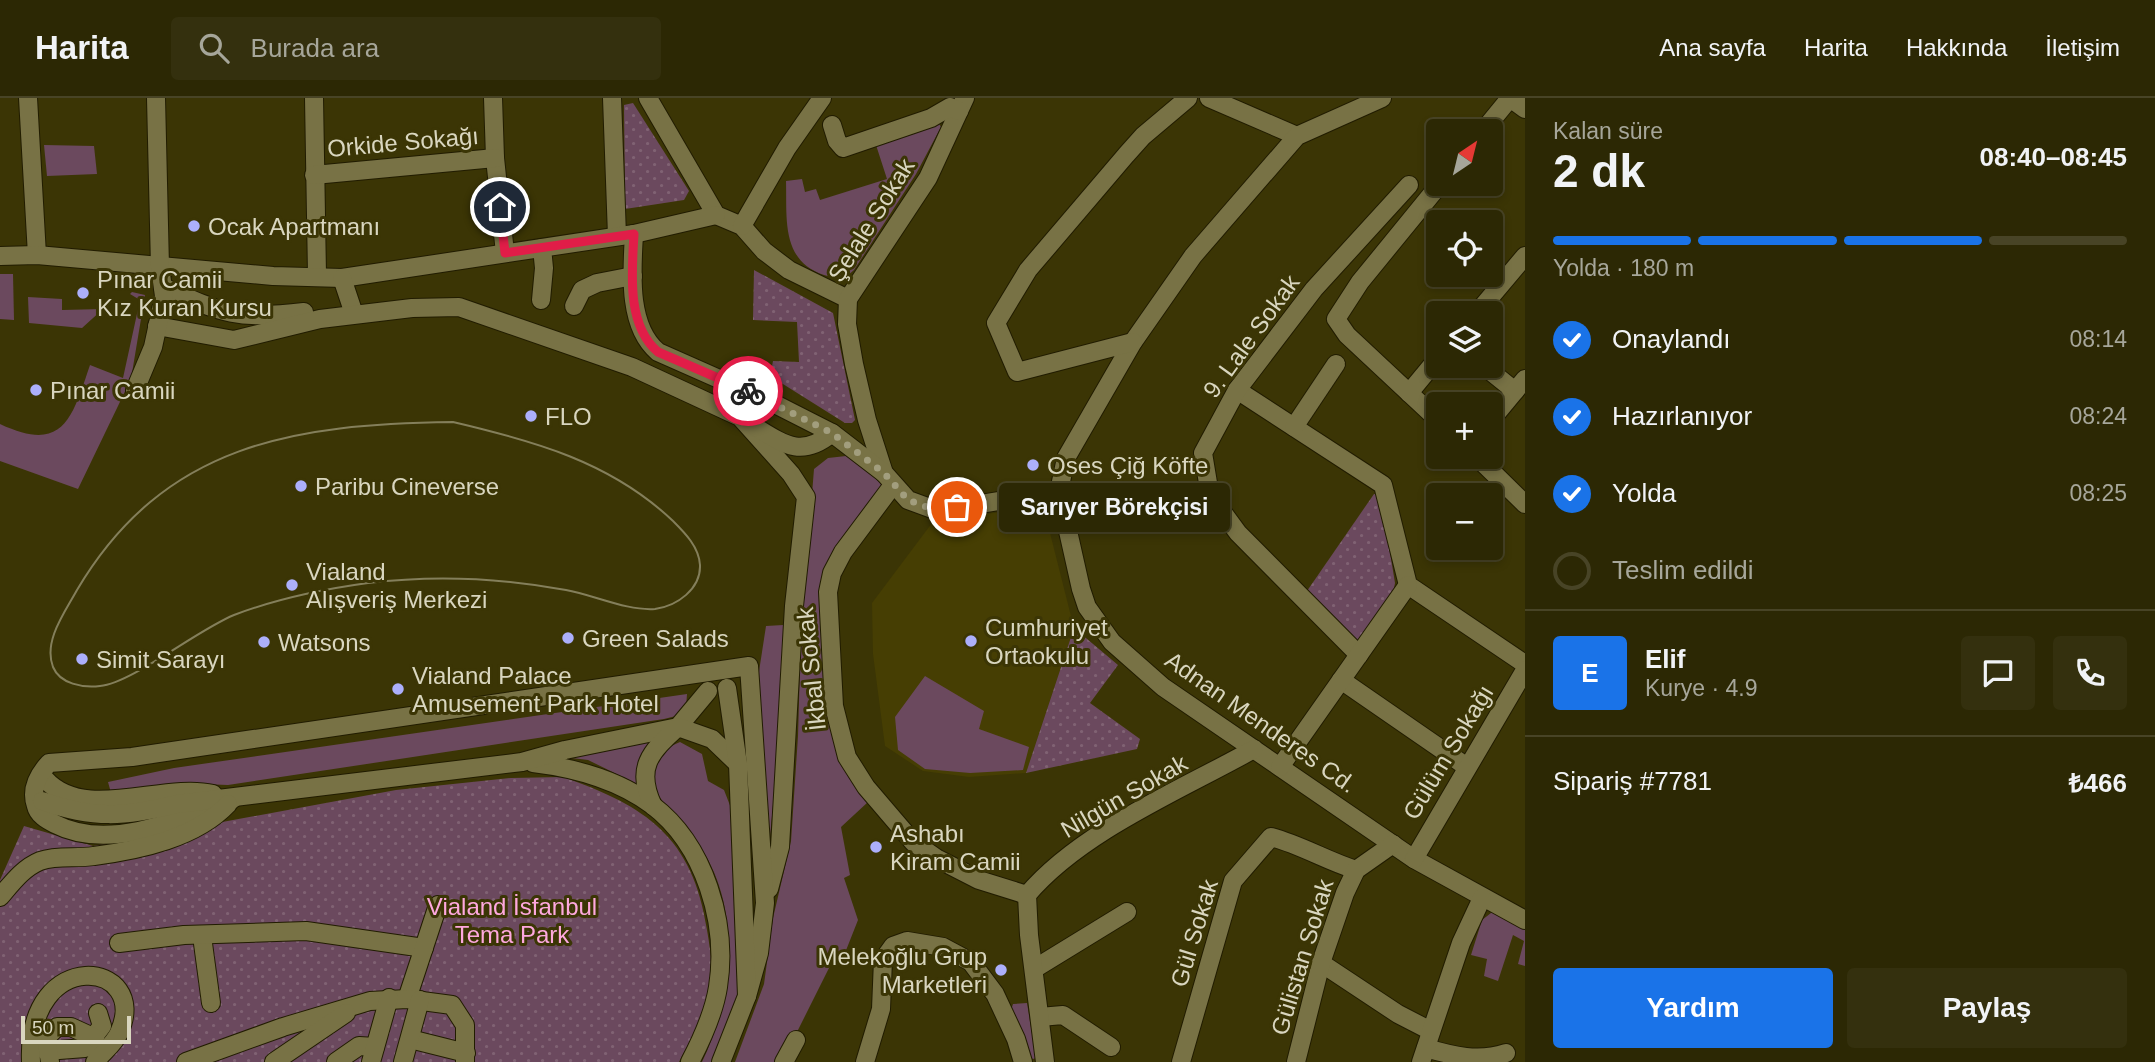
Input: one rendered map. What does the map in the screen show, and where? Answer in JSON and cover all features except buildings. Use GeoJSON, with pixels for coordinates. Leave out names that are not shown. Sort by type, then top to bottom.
{"type":"FeatureCollection","features":[{"type":"Feature","properties":{"kind":"street"},"geometry":{"type":"LineString","coordinates":[[28,98],[37,255]]}},
{"type":"Feature","properties":{"kind":"street"},"geometry":{"type":"LineString","coordinates":[[135,390],[157,326],[164,296],[160,267],[156,98]]}},
{"type":"Feature","properties":{"kind":"street"},"geometry":{"type":"LineString","coordinates":[[314,98],[317,275]]}},
{"type":"Feature","properties":{"kind":"street"},"geometry":{"type":"LineString","coordinates":[[493,98],[495,158],[505,253]]}},
{"type":"Feature","properties":{"kind":"street"},"geometry":{"type":"LineString","coordinates":[[612,98],[625,235],[640,331],[646,342],[658,352],[771,402],[832,433],[888,479],[908,500],[938,511],[1059,491],[1066,458],[1133,342],[1194,256],[1297,136],[1382,98]]}},
{"type":"Feature","properties":{"kind":"street"},"geometry":{"type":"LineString","coordinates":[[742,226],[787,148],[822,98]]}},
{"type":"Feature","properties":{"kind":"street"},"geometry":{"type":"LineString","coordinates":[[1133,342],[1017,372],[996,323],[1028,270],[1143,136],[1188,98]]}},
{"type":"Feature","properties":{"kind":"street"},"geometry":{"type":"LineString","coordinates":[[1209,98],[1297,136]]}},
{"type":"Feature","properties":{"kind":"street"},"geometry":{"type":"LineString","coordinates":[[1493,119],[1510,98],[1525,109]]}},
{"type":"Feature","properties":{"kind":"street"},"geometry":{"type":"LineString","coordinates":[[653,100],[716,215]]}},
{"type":"Feature","properties":{"kind":"street"},"geometry":{"type":"LineString","coordinates":[[832,125],[837,141],[843,148],[931,118],[950,107],[962,104]]}},
{"type":"Feature","properties":{"kind":"street","name":"Şelale Sokak"},"geometry":{"type":"LineString","coordinates":[[888,479],[867,420],[854,364],[847,324],[848,299],[928,178],[962,104]]}},
{"type":"Feature","properties":{"kind":"street","name":"Orkide Sokağı"},"geometry":{"type":"LineString","coordinates":[[314,175],[495,158]]}},
{"type":"Feature","properties":{"kind":"street","name":"9. Lale Sokak"},"geometry":{"type":"LineString","coordinates":[[1359,655],[1238,533],[1210,495],[1203,453],[1237,390],[1314,289],[1409,184]]}},
{"type":"Feature","properties":{"kind":"street"},"geometry":{"type":"LineString","coordinates":[[1426,409],[1347,335],[1336,319],[1360,282],[1430,196]]}},
{"type":"Feature","properties":{"kind":"street"},"geometry":{"type":"LineString","coordinates":[[0,256],[37,255],[272,276],[317,275],[342,278],[625,235],[716,215],[742,226],[764,251],[789,271],[848,299]]}},
{"type":"Feature","properties":{"kind":"street"},"geometry":{"type":"LineString","coordinates":[[541,300],[544,268],[542,248]]}},
{"type":"Feature","properties":{"kind":"street"},"geometry":{"type":"LineString","coordinates":[[1487,301],[1525,257]]}},
{"type":"Feature","properties":{"kind":"street"},"geometry":{"type":"LineString","coordinates":[[573,306],[582,290],[597,283],[633,276]]}},
{"type":"Feature","properties":{"kind":"street"},"geometry":{"type":"LineString","coordinates":[[342,278],[354,314]]}},
{"type":"Feature","properties":{"kind":"street"},"geometry":{"type":"LineString","coordinates":[[163,287],[211,309],[239,316],[263,317],[304,312]]}},
{"type":"Feature","properties":{"kind":"street"},"geometry":{"type":"LineString","coordinates":[[157,326],[234,340],[320,319],[354,314],[459,307],[632,367],[740,417],[799,448],[819,444],[832,433]]}},
{"type":"Feature","properties":{"kind":"street"},"geometry":{"type":"LineString","coordinates":[[1294,427],[1336,363]]}},
{"type":"Feature","properties":{"kind":"street"},"geometry":{"type":"LineString","coordinates":[[1409,393],[1426,372]]}},
{"type":"Feature","properties":{"kind":"street"},"geometry":{"type":"LineString","coordinates":[[1503,376],[1520,385],[1503,406]]}},
{"type":"Feature","properties":{"kind":"street"},"geometry":{"type":"LineString","coordinates":[[1237,390],[1383,485],[1408,585],[1525,664]]}},
{"type":"Feature","properties":{"kind":"street"},"geometry":{"type":"LineString","coordinates":[[721,1062],[747,996],[759,953],[765,902],[780,847],[794,606],[806,497],[791,474],[740,417]]}},
{"type":"Feature","properties":{"kind":"street"},"geometry":{"type":"LineString","coordinates":[[1490,469],[1523,499]]}},
{"type":"Feature","properties":{"kind":"street","name":"İkbal Sokak"},"geometry":{"type":"LineString","coordinates":[[888,479],[843,552],[832,573],[828,592],[834,706],[847,757],[866,787],[914,842],[936,858],[979,880],[1027,895]]}},
{"type":"Feature","properties":{"kind":"street","name":"Adnan Menderes Cd."},"geometry":{"type":"LineString","coordinates":[[1059,491],[1087,607],[1112,642],[1163,687],[1413,859],[1525,920]]}},
{"type":"Feature","properties":{"kind":"street"},"geometry":{"type":"LineString","coordinates":[[1280,767],[1408,585]]}},
{"type":"Feature","properties":{"kind":"street"},"geometry":{"type":"LineString","coordinates":[[233,799],[183,818],[122,832],[99,834],[79,833],[48,821],[38,813],[34,791],[38,775],[49,762],[132,757],[749,666],[765,902]]}},
{"type":"Feature","properties":{"kind":"street","name":"Gülüm Sokağı"},"geometry":{"type":"LineString","coordinates":[[1413,859],[1525,670]]}},
{"type":"Feature","properties":{"kind":"street"},"geometry":{"type":"LineString","coordinates":[[1341,680],[1467,767]]}},
{"type":"Feature","properties":{"kind":"street"},"geometry":{"type":"LineString","coordinates":[[727,688],[738,764],[747,996]]}},
{"type":"Feature","properties":{"kind":"street"},"geometry":{"type":"LineString","coordinates":[[690,1062],[712,1013],[718,988],[717,922],[711,894],[701,869],[687,845],[653,806],[645,789],[647,762],[656,748],[708,691]]}},
{"type":"Feature","properties":{"kind":"street"},"geometry":{"type":"LineString","coordinates":[[42,801],[98,816],[522,762],[565,750],[678,727],[712,739],[738,764]]}},
{"type":"Feature","properties":{"kind":"street","name":"Nilgün Sokak"},"geometry":{"type":"LineString","coordinates":[[1027,895],[1045,875],[1090,839],[1254,749]]}},
{"type":"Feature","properties":{"kind":"street"},"geometry":{"type":"LineString","coordinates":[[522,762],[561,767],[603,779],[653,806]]}},
{"type":"Feature","properties":{"kind":"street"},"geometry":{"type":"LineString","coordinates":[[45,779],[71,795],[89,799],[112,801],[174,791],[201,791],[233,799]]}},
{"type":"Feature","properties":{"kind":"street"},"geometry":{"type":"LineString","coordinates":[[0,897],[26,869],[39,862],[123,851],[199,829],[233,799]]}},
{"type":"Feature","properties":{"kind":"street","name":"Gül Sokak"},"geometry":{"type":"LineString","coordinates":[[1181,1062],[1233,881],[1251,856],[1271,837],[1302,845],[1334,863],[1356,870]]}},
{"type":"Feature","properties":{"kind":"street","name":"Gülistan Sokak"},"geometry":{"type":"LineString","coordinates":[[1296,1062],[1321,963],[1345,893],[1356,870],[1393,844]]}},
{"type":"Feature","properties":{"kind":"street"},"geometry":{"type":"LineString","coordinates":[[1027,895],[1045,1062]]}},
{"type":"Feature","properties":{"kind":"street"},"geometry":{"type":"LineString","coordinates":[[1426,1047],[1461,943],[1482,898]]}},
{"type":"Feature","properties":{"kind":"street"},"geometry":{"type":"LineString","coordinates":[[336,1062],[359,1046],[373,1055],[406,999],[438,905]]}},
{"type":"Feature","properties":{"kind":"street"},"geometry":{"type":"LineString","coordinates":[[1034,969],[1128,912]]}},
{"type":"Feature","properties":{"kind":"street"},"geometry":{"type":"LineString","coordinates":[[119,943],[129,939],[306,931],[424,948]]}},
{"type":"Feature","properties":{"kind":"street"},"geometry":{"type":"LineString","coordinates":[[202,936],[211,1003]]}},
{"type":"Feature","properties":{"kind":"street"},"geometry":{"type":"LineString","coordinates":[[865,1062],[881,1009],[883,960],[893,946],[907,942],[943,947],[971,962],[995,995],[1022,1058]]}},
{"type":"Feature","properties":{"kind":"street"},"geometry":{"type":"LineString","coordinates":[[1321,963],[1398,1014],[1426,1047],[1480,1061],[1492,1061],[1506,1053]]}},
{"type":"Feature","properties":{"kind":"street"},"geometry":{"type":"LineString","coordinates":[[31,1062],[33,1031],[48,997],[64,980],[85,973],[101,977],[116,988],[123,1010],[120,1032],[95,1062]]}},
{"type":"Feature","properties":{"kind":"street"},"geometry":{"type":"LineString","coordinates":[[403,1062],[410,1038],[406,999]]}},
{"type":"Feature","properties":{"kind":"street"},"geometry":{"type":"LineString","coordinates":[[198,1060],[361,1003],[406,999],[438,1002],[457,1011],[465,1025],[466,1058],[410,1038]]}},
{"type":"Feature","properties":{"kind":"street"},"geometry":{"type":"LineString","coordinates":[[274,1062],[361,1003]]}},
{"type":"Feature","properties":{"kind":"street"},"geometry":{"type":"LineString","coordinates":[[95,1038],[72,1023],[57,1027],[50,1031],[46,1038],[48,1057],[70,1057],[85,1048],[95,1038],[103,1021],[98,1013]]}},
{"type":"Feature","properties":{"kind":"street"},"geometry":{"type":"LineString","coordinates":[[1041,1017],[1063,1015],[1111,1048]]}},
{"type":"Feature","properties":{"kind":"street"},"geometry":{"type":"LineString","coordinates":[[70,1057],[72,1023]]}},
{"type":"Feature","properties":{"kind":"street"},"geometry":{"type":"LineString","coordinates":[[784,1062],[796,1040]]}},
{"type":"Feature","properties":{"kind":"shaded area","name":"Cumhuriyet Ortaokulu"},"geometry":{"type":"Polygon","coordinates":[[[1022,510],[1027,531],[1049,529],[1074,628],[1026,773],[969,777],[923,771],[885,746],[873,654],[872,603],[935,519],[1022,510]]]}},
{"type":"Feature","properties":{"kind":"green space"},"geometry":{"type":"Polygon","coordinates":[[[633,103],[689,191],[684,200],[625,209],[624,105],[633,103]]]}},
{"type":"Feature","properties":{"kind":"green space"},"geometry":{"type":"Polygon","coordinates":[[[938,122],[941,127],[916,174],[851,273],[844,277],[824,275],[800,260],[789,237],[786,181],[802,179],[805,192],[816,189],[820,200],[887,179],[876,145],[938,122]]]}},
{"type":"Feature","properties":{"kind":"green space"},"geometry":{"type":"Polygon","coordinates":[[[44,145],[94,146],[97,174],[47,176],[44,145]]]}},
{"type":"Feature","properties":{"kind":"green space"},"geometry":{"type":"Polygon","coordinates":[[[754,270],[833,313],[855,420],[852,423],[845,423],[767,374],[771,371],[773,361],[799,362],[797,322],[753,320],[754,270]]]}},
{"type":"Feature","properties":{"kind":"green space"},"geometry":{"type":"Polygon","coordinates":[[[0,274],[13,274],[14,320],[0,319],[0,274]]]}},
{"type":"Feature","properties":{"kind":"green space"},"geometry":{"type":"Polygon","coordinates":[[[132,292],[145,295],[131,379],[78,489],[0,461],[0,424],[39,435],[52,432],[62,426],[70,415],[90,365],[123,378],[140,300],[130,294],[132,292]]]}},
{"type":"Feature","properties":{"kind":"green space"},"geometry":{"type":"Polygon","coordinates":[[[28,297],[62,299],[62,310],[103,309],[82,328],[29,323],[28,297]]]}},
{"type":"Feature","properties":{"kind":"green space"},"geometry":{"type":"Polygon","coordinates":[[[846,456],[884,481],[883,493],[830,557],[823,595],[823,642],[868,802],[841,827],[850,875],[844,878],[858,920],[843,958],[834,958],[782,1062],[735,1062],[764,984],[773,918],[791,841],[801,632],[814,469],[828,458],[846,456]]]}},
{"type":"Feature","properties":{"kind":"green space"},"geometry":{"type":"Polygon","coordinates":[[[1374,494],[1381,497],[1395,583],[1392,598],[1359,644],[1307,591],[1374,494]]]}},
{"type":"Feature","properties":{"kind":"green space"},"geometry":{"type":"Polygon","coordinates":[[[783,625],[783,698],[769,848],[758,678],[766,626],[783,625]]]}},
{"type":"Feature","properties":{"kind":"green space"},"geometry":{"type":"Polygon","coordinates":[[[1074,628],[1118,665],[1090,703],[1140,739],[1137,749],[1026,773],[1074,628]]]}},
{"type":"Feature","properties":{"kind":"green space"},"geometry":{"type":"Polygon","coordinates":[[[925,676],[984,711],[979,729],[1029,747],[1023,770],[970,773],[925,769],[898,750],[895,717],[925,676]]]}},
{"type":"Feature","properties":{"kind":"green space"},"geometry":{"type":"Polygon","coordinates":[[[687,694],[686,708],[676,716],[664,719],[228,785],[174,783],[111,793],[108,782],[174,768],[687,694]]]}},
{"type":"Feature","properties":{"kind":"green space"},"geometry":{"type":"Polygon","coordinates":[[[650,741],[653,743],[636,770],[637,784],[588,760],[572,758],[573,754],[606,751],[650,741]]]}},
{"type":"Feature","properties":{"kind":"green space"},"geometry":{"type":"Polygon","coordinates":[[[680,742],[702,754],[708,781],[724,790],[731,808],[737,1003],[715,1062],[702,1062],[713,1036],[727,979],[727,921],[721,893],[697,842],[661,799],[652,775],[652,768],[658,757],[680,742]]]}},
{"type":"Feature","properties":{"kind":"green space","name":"Vialand İsfanbul Tema Park"},"geometry":{"type":"Polygon","coordinates":[[[563,777],[619,800],[641,814],[661,830],[677,848],[690,871],[700,898],[707,930],[712,977],[704,1011],[679,1062],[0,1062],[0,880],[24,826],[93,846],[396,790],[511,778],[563,777]]]}},
{"type":"Feature","properties":{"kind":"green space"},"geometry":{"type":"Polygon","coordinates":[[[1491,913],[1501,913],[1525,929],[1525,966],[1518,964],[1524,941],[1513,935],[1498,981],[1484,976],[1487,959],[1471,955],[1482,920],[1491,913]]]}},
{"type":"Feature","properties":{"kind":"green space"},"geometry":{"type":"Polygon","coordinates":[[[1027,1003],[1036,1058],[1033,1059],[1029,1057],[1011,1010],[1013,1004],[1027,1003]]]}},
{"type":"Feature","properties":{"kind":"tram line"},"geometry":{"type":"LineString","coordinates":[[453,422],[542,446],[570,456],[624,483],[687,535],[700,565],[692,589],[671,604],[644,609],[577,592],[517,583],[467,579],[368,583],[300,595],[234,615],[113,683],[100,686],[80,685],[66,681],[56,673],[51,657],[53,637],[77,590],[112,541],[150,502],[193,473],[238,452],[288,437],[340,428],[453,422]]}},
{"type":"Feature","properties":{"kind":"way so far"},"geometry":{"type":"LineString","coordinates":[[748,391],[832,433],[884,473],[908,500],[923,508],[938,511],[957,507]]}},
{"type":"Feature","properties":{"kind":"place","name":"Ocak Apartmanı"},"geometry":{"type":"Point","coordinates":[194,226]}},
{"type":"Feature","properties":{"kind":"place","name":"Pınar Camii Kız Kuran Kursu"},"geometry":{"type":"Point","coordinates":[83,293]}},
{"type":"Feature","properties":{"kind":"place","name":"Pınar Camii"},"geometry":{"type":"Point","coordinates":[36,390]}},
{"type":"Feature","properties":{"kind":"place","name":"FLO"},"geometry":{"type":"Point","coordinates":[531,416]}},
{"type":"Feature","properties":{"kind":"place","name":"Oses Çiğ Köfte"},"geometry":{"type":"Point","coordinates":[1033,465]}},
{"type":"Feature","properties":{"kind":"place","name":"Paribu Cineverse"},"geometry":{"type":"Point","coordinates":[301,486]}},
{"type":"Feature","properties":{"kind":"place","name":"Sarıyer Börekçisi"},"geometry":{"type":"Point","coordinates":[957,507]}},
{"type":"Feature","properties":{"kind":"place","name":"Vialand Alışveriş Merkezi"},"geometry":{"type":"Point","coordinates":[292,585]}},
{"type":"Feature","properties":{"kind":"place","name":"Green Salads"},"geometry":{"type":"Point","coordinates":[568,638]}},
{"type":"Feature","properties":{"kind":"place","name":"Cumhuriyet Ortaokulu"},"geometry":{"type":"Point","coordinates":[971,641]}},
{"type":"Feature","properties":{"kind":"place","name":"Watsons"},"geometry":{"type":"Point","coordinates":[264,642]}},
{"type":"Feature","properties":{"kind":"place","name":"Simit Sarayı"},"geometry":{"type":"Point","coordinates":[82,659]}},
{"type":"Feature","properties":{"kind":"place","name":"Vialand Palace Amusement Park Hotel"},"geometry":{"type":"Point","coordinates":[398,689]}},
{"type":"Feature","properties":{"kind":"place","name":"Ashabı Kiram Camii"},"geometry":{"type":"Point","coordinates":[876,847]}},
{"type":"Feature","properties":{"kind":"place","name":"Melekoğlu Grup Marketleri"},"geometry":{"type":"Point","coordinates":[1001,970]}},
{"type":"Feature","properties":{"kind":"route"},"geometry":{"type":"LineString","coordinates":[[500,207],[505,253],[634,234],[634,293],[640,331],[646,342],[658,352],[748,391]]}}]}
